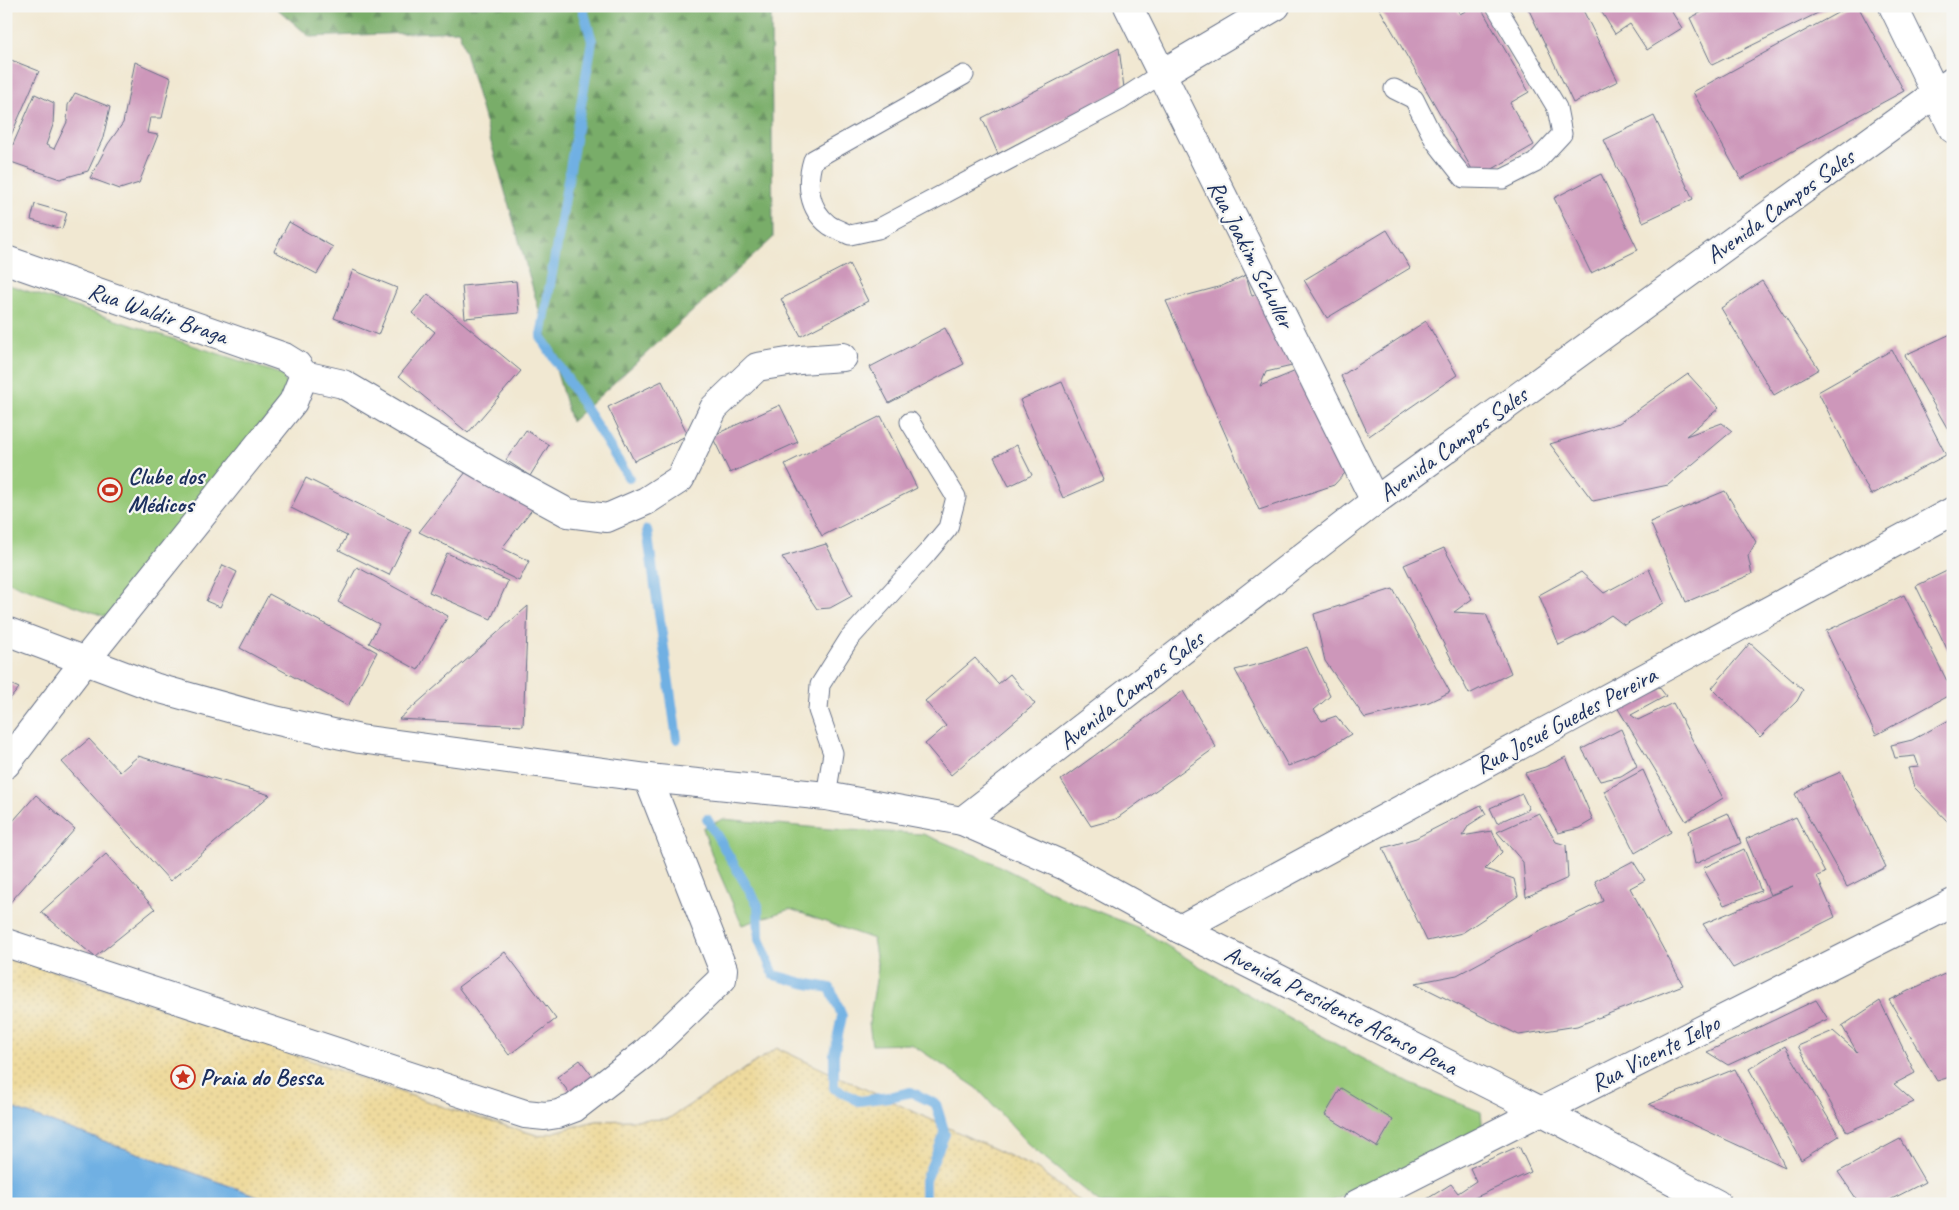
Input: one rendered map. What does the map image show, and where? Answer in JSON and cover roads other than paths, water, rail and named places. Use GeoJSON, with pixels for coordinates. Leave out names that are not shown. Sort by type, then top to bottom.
{"type":"FeatureCollection","features":[{"type":"Feature","properties":{"kind":"street","name":"Rua Joakim Schuller"},"geometry":{"type":"LineString","coordinates":[[1128,6],[1375,500]]}},
{"type":"Feature","properties":{"kind":"street"},"geometry":{"type":"LineString","coordinates":[[1161,74],[1276,6]]}},
{"type":"Feature","properties":{"kind":"street"},"geometry":{"type":"LineString","coordinates":[[1893,6],[1944,87],[1953,129]]}},
{"type":"Feature","properties":{"kind":"street","name":"Avenida Campos Sales"},"geometry":{"type":"LineString","coordinates":[[962,820],[1375,500],[1944,87]]}},
{"type":"Feature","properties":{"kind":"street","name":"Rua Waldir Braga"},"geometry":{"type":"LineString","coordinates":[[6,260],[284,357],[297,365],[304,375]]}},
{"type":"Feature","properties":{"kind":"street"},"geometry":{"type":"LineString","coordinates":[[6,764],[85,661],[292,402],[304,375],[343,384],[489,470],[568,513],[608,518],[646,501],[680,479],[714,408],[757,367],[800,360],[843,357]]}},
{"type":"Feature","properties":{"kind":"street","name":"Rua Josué Guedes Pereira"},"geometry":{"type":"LineString","coordinates":[[1180,929],[1953,511]]}},
{"type":"Feature","properties":{"kind":"street","name":"Avenida Presidente Afonso Pena"},"geometry":{"type":"LineString","coordinates":[[6,631],[158,688],[264,718],[360,739],[648,778],[826,796],[962,820],[1065,866],[1180,929],[1541,1111],[1717,1204]]}},
{"type":"Feature","properties":{"kind":"street"},"geometry":{"type":"LineString","coordinates":[[6,943],[525,1114],[544,1116],[558,1114],[574,1108],[644,1054],[722,979],[723,969],[648,778]]}},
{"type":"Feature","properties":{"kind":"street","name":"Rua Vicente Ielpo"},"geometry":{"type":"LineString","coordinates":[[1357,1204],[1953,903]]}},
{"type":"Feature","properties":{"kind":"lane"},"geometry":{"type":"LineString","coordinates":[[1394,88],[1414,99],[1435,142],[1464,178],[1503,179],[1535,163],[1562,134],[1557,108],[1496,6]]}},
{"type":"Feature","properties":{"kind":"lane"},"geometry":{"type":"LineString","coordinates":[[964,75],[812,160],[808,175],[813,208],[829,225],[850,235],[878,229],[1122,100],[1161,74]]}},
{"type":"Feature","properties":{"kind":"lane"},"geometry":{"type":"LineString","coordinates":[[826,796],[833,754],[818,710],[820,686],[848,638],[948,528],[956,497],[910,422]]}},
{"type":"Feature","properties":{"kind":"water"},"geometry":{"type":"Polygon","coordinates":[[[6,1106],[280,1204],[6,1204],[6,1106]]]}},
{"type":"Feature","properties":{"kind":"waterway"},"geometry":{"type":"LineString","coordinates":[[582,6],[592,41],[541,337],[629,478]]}},
{"type":"Feature","properties":{"kind":"waterway"},"geometry":{"type":"LineString","coordinates":[[647,530],[677,739]]}},
{"type":"Feature","properties":{"kind":"waterway"},"geometry":{"type":"LineString","coordinates":[[707,819],[758,905],[759,939],[774,975],[830,988],[842,1016],[834,1054],[834,1088],[859,1101],[911,1092],[936,1104],[945,1134],[925,1180],[925,1204]]}},
{"type":"Feature","properties":{"kind":"place","name":"Clube dos Médicos"},"geometry":{"type":"Point","coordinates":[110,490]}},
{"type":"Feature","properties":{"kind":"place","name":"Praia do Bessa"},"geometry":{"type":"Point","coordinates":[183,1077]}}]}
